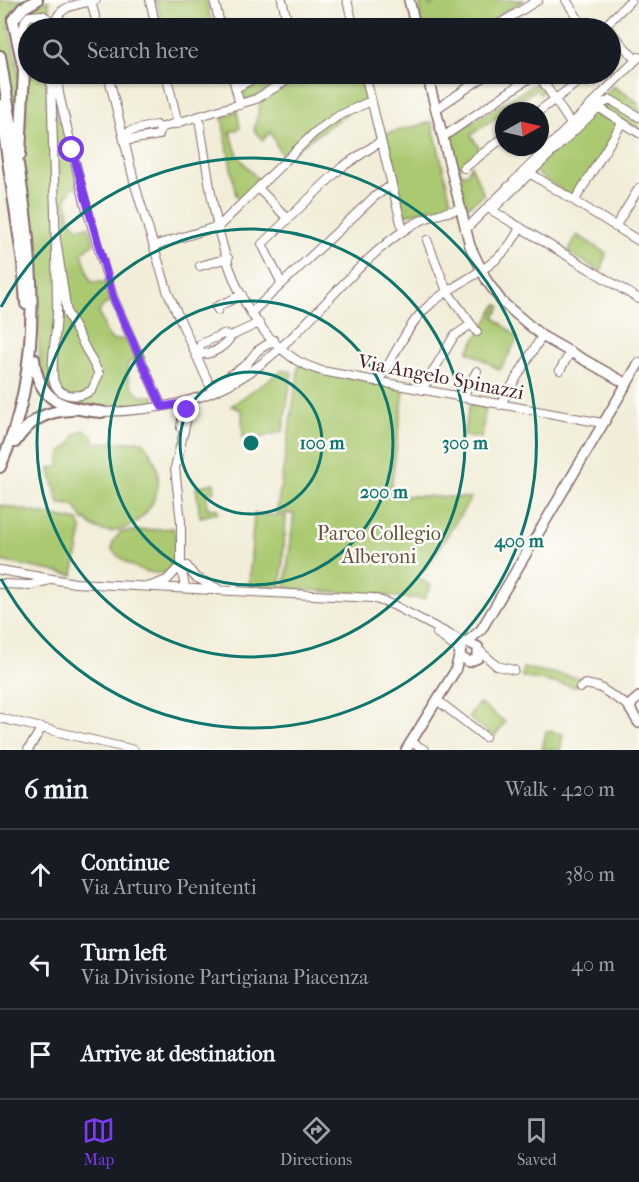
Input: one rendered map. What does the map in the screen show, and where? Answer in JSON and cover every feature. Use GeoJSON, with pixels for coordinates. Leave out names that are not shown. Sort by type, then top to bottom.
{"type":"FeatureCollection","features":[{"type":"Feature","properties":{"kind":"highway"},"geometry":{"type":"LineString","coordinates":[[18,43],[13,20],[22,8],[37,0]]}},
{"type":"Feature","properties":{"kind":"highway"},"geometry":{"type":"LineString","coordinates":[[0,56],[23,263],[25,337],[16,402],[0,451]]}},
{"type":"Feature","properties":{"kind":"highway"},"geometry":{"type":"LineString","coordinates":[[15,177],[23,84]]}},
{"type":"Feature","properties":{"kind":"highway"},"geometry":{"type":"LineString","coordinates":[[0,105],[30,260],[32,336],[37,379],[52,399],[74,409]]}},
{"type":"Feature","properties":{"kind":"highway"},"geometry":{"type":"LineString","coordinates":[[0,148],[15,177]]}},
{"type":"Feature","properties":{"kind":"highway"},"geometry":{"type":"LineString","coordinates":[[0,466],[21,410],[32,336]]}},
{"type":"Feature","properties":{"kind":"highway"},"geometry":{"type":"LineString","coordinates":[[0,466],[30,422],[44,414],[74,409],[102,412]]}},
{"type":"Feature","properties":{"kind":"main road"},"geometry":{"type":"LineString","coordinates":[[410,0],[414,18]]}},
{"type":"Feature","properties":{"kind":"main road"},"geometry":{"type":"LineString","coordinates":[[430,84],[465,230],[481,271],[502,302],[542,336],[627,384]]}},
{"type":"Feature","properties":{"kind":"main road"},"geometry":{"type":"LineString","coordinates":[[409,746],[469,652],[603,423],[627,384],[636,375],[639,363]]}},
{"type":"Feature","properties":{"kind":"main road"},"geometry":{"type":"LineString","coordinates":[[638,720],[630,707],[639,697]]}},
{"type":"Feature","properties":{"kind":"street"},"geometry":{"type":"LineString","coordinates":[[150,0],[154,18]]}},
{"type":"Feature","properties":{"kind":"street"},"geometry":{"type":"LineString","coordinates":[[214,0],[218,18]]}},
{"type":"Feature","properties":{"kind":"street"},"geometry":{"type":"LineString","coordinates":[[282,0],[286,18]]}},
{"type":"Feature","properties":{"kind":"street"},"geometry":{"type":"LineString","coordinates":[[347,0],[351,18]]}},
{"type":"Feature","properties":{"kind":"street"},"geometry":{"type":"LineString","coordinates":[[516,18],[538,0]]}},
{"type":"Feature","properties":{"kind":"street"},"geometry":{"type":"LineString","coordinates":[[566,0],[578,18]]}},
{"type":"Feature","properties":{"kind":"street"},"geometry":{"type":"LineString","coordinates":[[616,18],[631,0]]}},
{"type":"Feature","properties":{"kind":"street"},"geometry":{"type":"LineString","coordinates":[[57,18],[64,8],[93,1],[96,18]]}},
{"type":"Feature","properties":{"kind":"street"},"geometry":{"type":"LineString","coordinates":[[27,18],[42,15],[47,18]]}},
{"type":"Feature","properties":{"kind":"street"},"geometry":{"type":"LineString","coordinates":[[621,42],[638,58],[621,77]]}},
{"type":"Feature","properties":{"kind":"street"},"geometry":{"type":"LineString","coordinates":[[50,84],[56,239],[57,309],[54,382],[67,395],[77,396],[92,390],[99,374],[67,313],[56,239]]}},
{"type":"Feature","properties":{"kind":"street"},"geometry":{"type":"LineString","coordinates":[[58,84],[85,203],[113,297],[162,407],[175,412],[184,421]]}},
{"type":"Feature","properties":{"kind":"street"},"geometry":{"type":"LineString","coordinates":[[110,84],[135,185],[168,293],[212,388],[246,365],[257,351],[277,344]]}},
{"type":"Feature","properties":{"kind":"street"},"geometry":{"type":"LineString","coordinates":[[168,84],[178,124]]}},
{"type":"Feature","properties":{"kind":"street"},"geometry":{"type":"LineString","coordinates":[[235,84],[240,105]]}},
{"type":"Feature","properties":{"kind":"street"},"geometry":{"type":"LineString","coordinates":[[236,88],[243,84]]}},
{"type":"Feature","properties":{"kind":"street"},"geometry":{"type":"LineString","coordinates":[[160,128],[199,119],[240,105],[256,99],[281,84]]}},
{"type":"Feature","properties":{"kind":"street"},"geometry":{"type":"LineString","coordinates":[[367,84],[403,231]]}},
{"type":"Feature","properties":{"kind":"street"},"geometry":{"type":"LineString","coordinates":[[436,109],[473,84]]}},
{"type":"Feature","properties":{"kind":"street"},"geometry":{"type":"LineString","coordinates":[[443,138],[521,84]]}},
{"type":"Feature","properties":{"kind":"street"},"geometry":{"type":"LineString","coordinates":[[545,84],[571,124]]}},
{"type":"Feature","properties":{"kind":"street"},"geometry":{"type":"LineString","coordinates":[[549,103],[575,84]]}},
{"type":"Feature","properties":{"kind":"street"},"geometry":{"type":"LineString","coordinates":[[465,230],[528,172],[615,84]]}},
{"type":"Feature","properties":{"kind":"street"},"geometry":{"type":"LineString","coordinates":[[528,172],[571,124],[596,105],[611,100],[639,117]]}},
{"type":"Feature","properties":{"kind":"street"},"geometry":{"type":"LineString","coordinates":[[159,244],[219,226],[314,133],[338,116],[371,101]]}},
{"type":"Feature","properties":{"kind":"street"},"geometry":{"type":"LineString","coordinates":[[596,105],[639,133]]}},
{"type":"Feature","properties":{"kind":"street","name":"Via Angelo Spinazzi"},"geometry":{"type":"LineString","coordinates":[[199,119],[219,226],[242,295],[259,323],[277,344],[297,361],[322,371],[603,423]]}},
{"type":"Feature","properties":{"kind":"street"},"geometry":{"type":"LineString","coordinates":[[575,200],[622,123]]}},
{"type":"Feature","properties":{"kind":"street"},"geometry":{"type":"LineString","coordinates":[[282,284],[262,244],[342,167],[381,141]]}},
{"type":"Feature","properties":{"kind":"street"},"geometry":{"type":"LineString","coordinates":[[464,168],[495,144]]}},
{"type":"Feature","properties":{"kind":"street"},"geometry":{"type":"LineString","coordinates":[[528,172],[639,242]]}},
{"type":"Feature","properties":{"kind":"street"},"geometry":{"type":"LineString","coordinates":[[252,312],[374,197],[392,185]]}},
{"type":"Feature","properties":{"kind":"street"},"geometry":{"type":"LineString","coordinates":[[615,227],[639,188]]}},
{"type":"Feature","properties":{"kind":"street"},"geometry":{"type":"LineString","coordinates":[[259,189],[288,219]]}},
{"type":"Feature","properties":{"kind":"street"},"geometry":{"type":"LineString","coordinates":[[215,209],[228,213],[235,211]]}},
{"type":"Feature","properties":{"kind":"street"},"geometry":{"type":"LineString","coordinates":[[102,412],[184,403],[201,397],[251,371],[277,344],[403,231],[426,218],[460,209]]}},
{"type":"Feature","properties":{"kind":"street"},"geometry":{"type":"LineString","coordinates":[[489,209],[639,299]]}},
{"type":"Feature","properties":{"kind":"street"},"geometry":{"type":"LineString","coordinates":[[378,382],[422,312],[447,291],[481,271],[506,252],[520,227]]}},
{"type":"Feature","properties":{"kind":"street"},"geometry":{"type":"LineString","coordinates":[[427,240],[447,291],[477,332]]}},
{"type":"Feature","properties":{"kind":"street"},"geometry":{"type":"LineString","coordinates":[[200,266],[228,258]]}},
{"type":"Feature","properties":{"kind":"street"},"geometry":{"type":"LineString","coordinates":[[218,310],[216,307],[242,295]]}},
{"type":"Feature","properties":{"kind":"street"},"geometry":{"type":"LineString","coordinates":[[231,336],[259,323]]}},
{"type":"Feature","properties":{"kind":"street"},"geometry":{"type":"LineString","coordinates":[[422,390],[454,336],[470,325]]}},
{"type":"Feature","properties":{"kind":"street"},"geometry":{"type":"LineString","coordinates":[[501,405],[542,336]]}},
{"type":"Feature","properties":{"kind":"street"},"geometry":{"type":"LineString","coordinates":[[560,370],[571,351]]}},
{"type":"Feature","properties":{"kind":"street"},"geometry":{"type":"LineString","coordinates":[[462,398],[477,371]]}},
{"type":"Feature","properties":{"kind":"street"},"geometry":{"type":"LineString","coordinates":[[184,421],[201,397]]}},
{"type":"Feature","properties":{"kind":"street"},"geometry":{"type":"LineString","coordinates":[[184,403],[184,421],[175,468],[185,588]]}},
{"type":"Feature","properties":{"kind":"street"},"geometry":{"type":"LineString","coordinates":[[146,587],[167,580],[184,566]]}},
{"type":"Feature","properties":{"kind":"street"},"geometry":{"type":"LineString","coordinates":[[184,566],[195,577],[220,589]]}},
{"type":"Feature","properties":{"kind":"street"},"geometry":{"type":"LineString","coordinates":[[0,570],[50,580],[373,598],[393,605],[469,652],[489,662],[514,670]]}},
{"type":"Feature","properties":{"kind":"street"},"geometry":{"type":"LineString","coordinates":[[0,584],[31,585],[50,580]]}},
{"type":"Feature","properties":{"kind":"street"},"geometry":{"type":"LineString","coordinates":[[469,652],[489,662]]}},
{"type":"Feature","properties":{"kind":"street"},"geometry":{"type":"LineString","coordinates":[[580,688],[585,684],[599,687],[630,707]]}},
{"type":"Feature","properties":{"kind":"street"},"geometry":{"type":"LineString","coordinates":[[437,700],[485,737]]}},
{"type":"Feature","properties":{"kind":"street"},"geometry":{"type":"LineString","coordinates":[[0,718],[128,749]]}},
{"type":"Feature","properties":{"kind":"street"},"geometry":{"type":"LineString","coordinates":[[28,750],[41,729]]}},
{"type":"Feature","properties":{"kind":"street"},"geometry":{"type":"LineString","coordinates":[[409,746],[425,750]]}},
{"type":"Feature","properties":{"kind":"green space"},"geometry":{"type":"Polygon","coordinates":[[[0,0],[30,0],[14,8],[8,22],[20,84],[16,147],[0,40],[0,0]]]}},
{"type":"Feature","properties":{"kind":"green space"},"geometry":{"type":"Polygon","coordinates":[[[49,0],[50,18],[18,18],[18,42],[13,19],[49,0]]]}},
{"type":"Feature","properties":{"kind":"green space"},"geometry":{"type":"Polygon","coordinates":[[[156,0],[206,0],[210,18],[160,18],[156,0]]]}},
{"type":"Feature","properties":{"kind":"green space"},"geometry":{"type":"Polygon","coordinates":[[[419,0],[426,0],[430,6],[440,0],[524,0],[496,18],[418,18],[417,12],[421,10],[419,0]]]}},
{"type":"Feature","properties":{"kind":"green space"},"geometry":{"type":"Polygon","coordinates":[[[25,84],[52,84],[58,121],[62,121],[78,187],[72,188],[66,199],[70,220],[78,228],[89,226],[94,243],[82,253],[91,282],[105,282],[112,302],[104,305],[99,312],[106,332],[112,340],[127,339],[136,359],[128,363],[128,377],[132,385],[141,396],[154,396],[156,405],[106,409],[71,404],[54,396],[40,373],[37,277],[21,144],[27,116],[25,84]]]}},
{"type":"Feature","properties":{"kind":"green space"},"geometry":{"type":"Polygon","coordinates":[[[247,84],[276,84],[255,97],[241,101],[238,89],[247,84]]]}},
{"type":"Feature","properties":{"kind":"green space"},"geometry":{"type":"Polygon","coordinates":[[[289,84],[362,84],[366,100],[284,158],[270,132],[263,140],[254,130],[261,101],[289,84]]]}},
{"type":"Feature","properties":{"kind":"green space"},"geometry":{"type":"Polygon","coordinates":[[[535,84],[539,84],[544,91],[540,94],[536,89],[518,102],[505,102],[535,84]]]}},
{"type":"Feature","properties":{"kind":"green space"},"geometry":{"type":"Polygon","coordinates":[[[613,86],[639,103],[639,131],[623,123],[575,200],[532,170],[546,156],[549,156],[549,152],[613,86]]]}},
{"type":"Feature","properties":{"kind":"green space"},"geometry":{"type":"Polygon","coordinates":[[[495,108],[495,118],[471,135],[481,151],[462,164],[459,170],[462,174],[467,174],[471,165],[484,195],[464,209],[446,138],[495,108]]]}},
{"type":"Feature","properties":{"kind":"green space"},"geometry":{"type":"Polygon","coordinates":[[[237,110],[240,128],[230,132],[238,156],[260,182],[241,200],[236,196],[222,118],[237,110]]]}},
{"type":"Feature","properties":{"kind":"green space"},"geometry":{"type":"Polygon","coordinates":[[[432,122],[451,201],[448,205],[404,215],[385,134],[432,122]]]}},
{"type":"Feature","properties":{"kind":"green space"},"geometry":{"type":"Polygon","coordinates":[[[577,235],[606,253],[601,272],[568,252],[577,235]]]}},
{"type":"Feature","properties":{"kind":"green space"},"geometry":{"type":"Polygon","coordinates":[[[497,304],[501,307],[494,317],[518,338],[500,370],[468,351],[497,304]]]}},
{"type":"Feature","properties":{"kind":"green space","name":"Parco Collegio Alberoni"},"geometry":{"type":"Polygon","coordinates":[[[299,365],[404,390],[390,495],[471,498],[427,567],[417,577],[431,586],[424,599],[285,588],[294,514],[277,513],[277,510],[299,365]]]}},
{"type":"Feature","properties":{"kind":"green space"},"geometry":{"type":"Polygon","coordinates":[[[283,370],[292,372],[283,431],[243,443],[242,410],[231,406],[283,370]]]}},
{"type":"Feature","properties":{"kind":"green space"},"geometry":{"type":"Polygon","coordinates":[[[470,404],[486,407],[481,438],[463,435],[470,404]]]}},
{"type":"Feature","properties":{"kind":"green space"},"geometry":{"type":"Polygon","coordinates":[[[84,430],[93,436],[95,443],[142,441],[155,462],[158,483],[153,501],[143,516],[129,526],[113,531],[98,529],[86,519],[84,521],[74,505],[59,504],[49,468],[59,467],[61,452],[72,443],[75,434],[84,430]]]}},
{"type":"Feature","properties":{"kind":"green space"},"geometry":{"type":"Polygon","coordinates":[[[214,483],[215,491],[206,493],[208,509],[217,508],[218,513],[200,517],[196,487],[214,483]]]}},
{"type":"Feature","properties":{"kind":"green space"},"geometry":{"type":"Polygon","coordinates":[[[0,505],[78,521],[82,530],[73,575],[0,561],[0,505]]]}},
{"type":"Feature","properties":{"kind":"green space"},"geometry":{"type":"Polygon","coordinates":[[[254,514],[286,516],[281,587],[249,585],[254,514]]]}},
{"type":"Feature","properties":{"kind":"green space"},"geometry":{"type":"Polygon","coordinates":[[[173,528],[176,550],[172,571],[147,572],[124,561],[112,550],[113,541],[121,532],[173,528]]]}},
{"type":"Feature","properties":{"kind":"green space"},"geometry":{"type":"Polygon","coordinates":[[[523,668],[578,677],[576,687],[522,677],[523,668]]]}},
{"type":"Feature","properties":{"kind":"green space"},"geometry":{"type":"Polygon","coordinates":[[[479,703],[505,722],[494,737],[468,717],[479,703]]]}},
{"type":"Feature","properties":{"kind":"green space"},"geometry":{"type":"Polygon","coordinates":[[[546,731],[563,734],[560,750],[542,750],[546,731]]]}},
{"type":"Feature","properties":{"kind":"route"},"geometry":{"type":"LineString","coordinates":[[72,150],[113,297],[162,407],[184,403],[187,410]]}}]}
